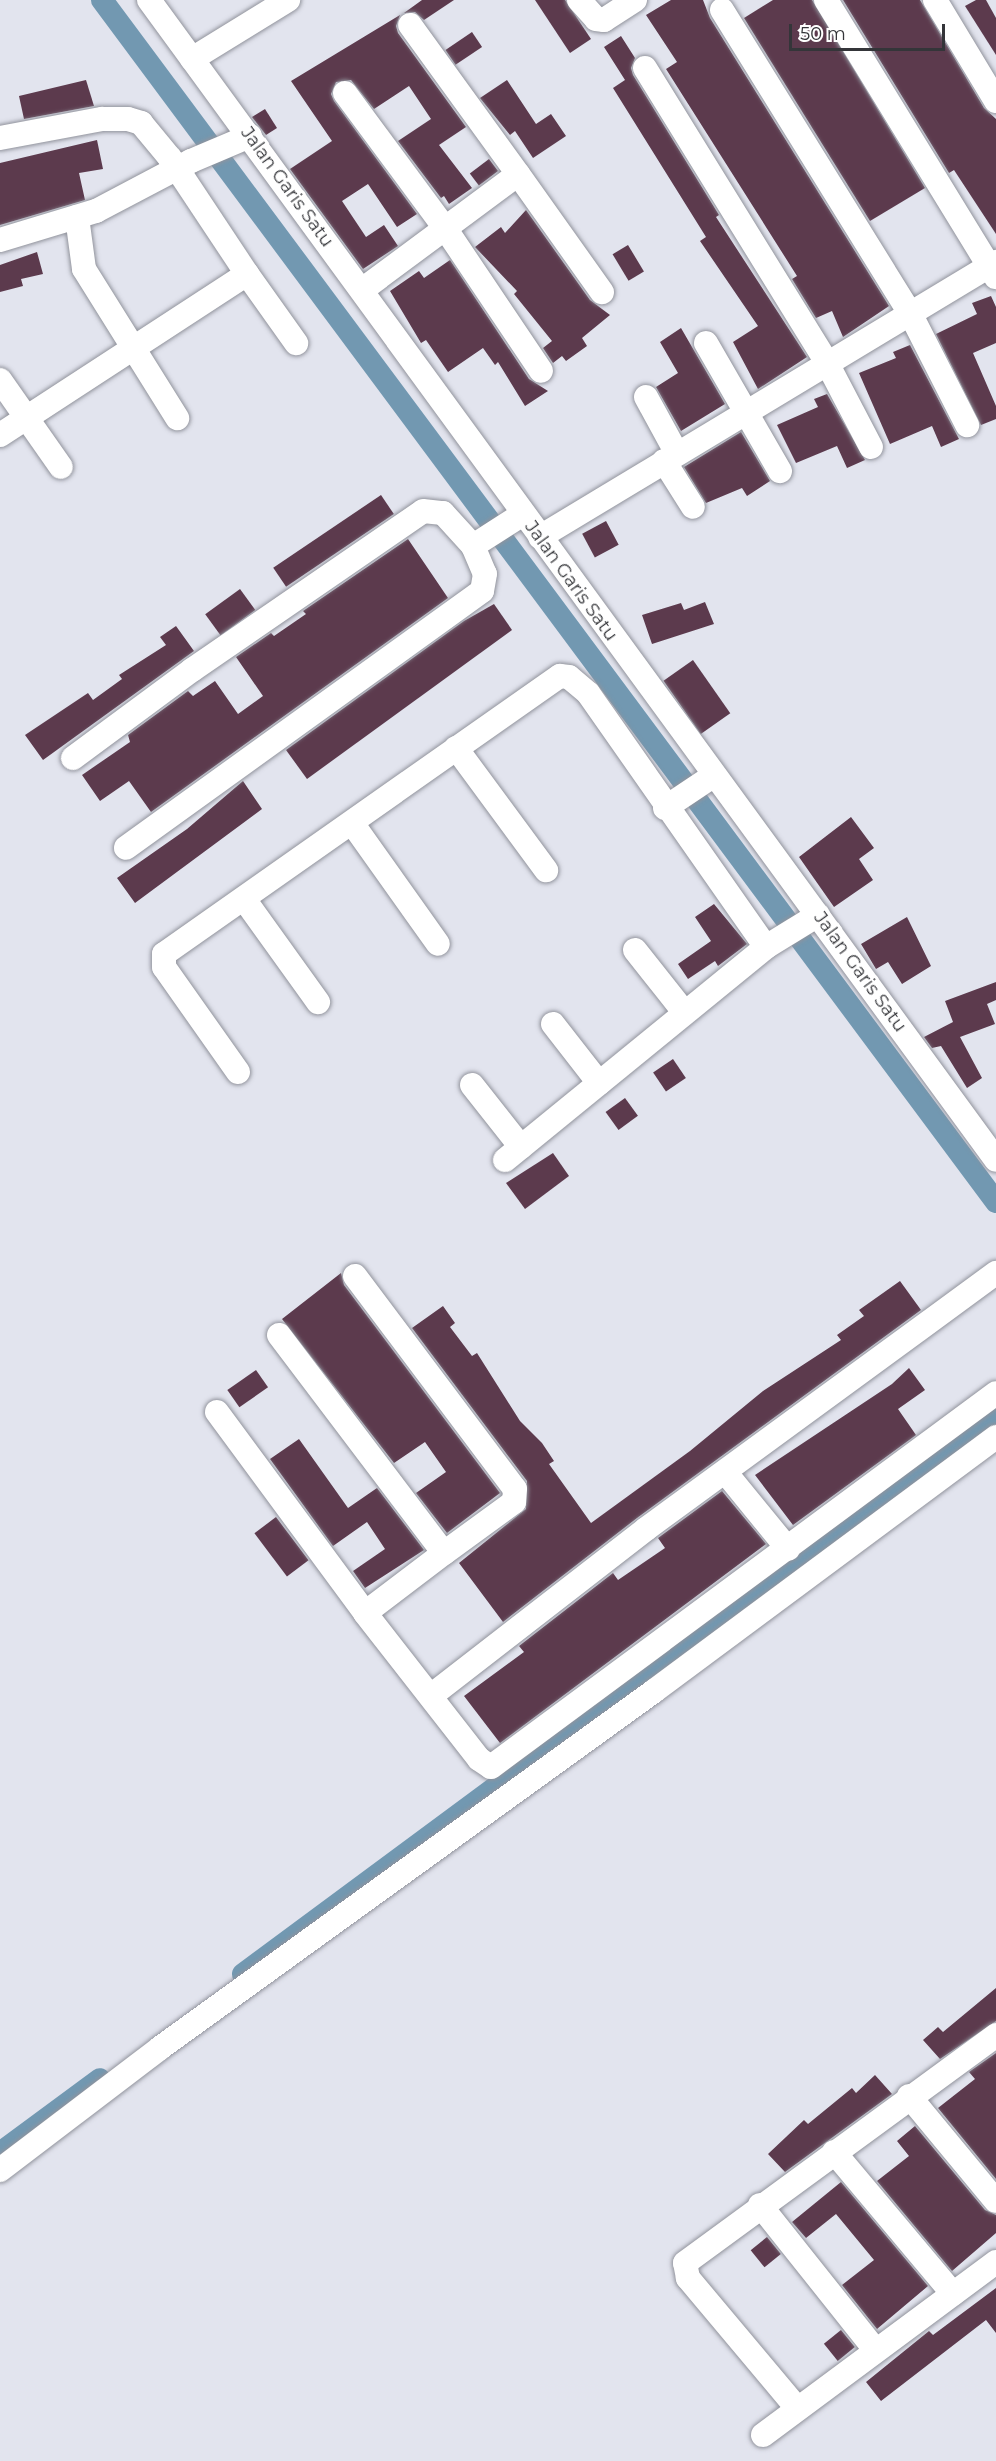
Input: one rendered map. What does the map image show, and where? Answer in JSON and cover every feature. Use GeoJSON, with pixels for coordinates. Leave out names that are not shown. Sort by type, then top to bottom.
{"type":"FeatureCollection","features":[{"type":"Feature","properties":{"kind":"street","name":"Jalan Garis Satu"},"geometry":{"type":"LineString","coordinates":[[149,0],[192,59],[241,140],[362,290],[519,517],[540,537],[708,779],[996,1160]]}},
{"type":"Feature","properties":{"kind":"street"},"geometry":{"type":"LineString","coordinates":[[192,59],[288,0]]}},
{"type":"Feature","properties":{"kind":"street"},"geometry":{"type":"LineString","coordinates":[[579,0],[596,19],[604,20],[635,0]]}},
{"type":"Feature","properties":{"kind":"street"},"geometry":{"type":"LineString","coordinates":[[540,537],[826,361],[994,268],[826,0]]}},
{"type":"Feature","properties":{"kind":"street"},"geometry":{"type":"LineString","coordinates":[[935,0],[996,101]]}},
{"type":"Feature","properties":{"kind":"street"},"geometry":{"type":"LineString","coordinates":[[722,10],[910,313],[967,425]]}},
{"type":"Feature","properties":{"kind":"street"},"geometry":{"type":"LineString","coordinates":[[410,24],[602,292]]}},
{"type":"Feature","properties":{"kind":"street"},"geometry":{"type":"LineString","coordinates":[[645,68],[826,361],[871,447]]}},
{"type":"Feature","properties":{"kind":"street"},"geometry":{"type":"LineString","coordinates":[[345,93],[445,228],[541,370]]}},
{"type":"Feature","properties":{"kind":"street"},"geometry":{"type":"LineString","coordinates":[[0,138],[102,119],[128,119],[141,123],[184,165],[247,274],[296,343]]}},
{"type":"Feature","properties":{"kind":"street"},"geometry":{"type":"LineString","coordinates":[[0,240],[77,217],[241,140]]}},
{"type":"Feature","properties":{"kind":"street"},"geometry":{"type":"LineString","coordinates":[[362,290],[518,174]]}},
{"type":"Feature","properties":{"kind":"street"},"geometry":{"type":"LineString","coordinates":[[77,217],[84,269],[177,418]]}},
{"type":"Feature","properties":{"kind":"street"},"geometry":{"type":"LineString","coordinates":[[0,435],[134,350],[247,274]]}},
{"type":"Feature","properties":{"kind":"street"},"geometry":{"type":"LineString","coordinates":[[706,343],[780,471]]}},
{"type":"Feature","properties":{"kind":"street"},"geometry":{"type":"LineString","coordinates":[[0,380],[61,468]]}},
{"type":"Feature","properties":{"kind":"street"},"geometry":{"type":"LineString","coordinates":[[646,397],[693,507]]}},
{"type":"Feature","properties":{"kind":"street"},"geometry":{"type":"LineString","coordinates":[[73,758],[192,670],[423,511],[443,513],[479,542],[485,574],[482,591],[126,848]]}},
{"type":"Feature","properties":{"kind":"street"},"geometry":{"type":"LineString","coordinates":[[479,542],[519,517]]}},
{"type":"Feature","properties":{"kind":"street"},"geometry":{"type":"LineString","coordinates":[[238,1072],[162,958],[548,681],[568,677],[588,693],[772,944]]}},
{"type":"Feature","properties":{"kind":"street"},"geometry":{"type":"LineString","coordinates":[[456,748],[546,870]]}},
{"type":"Feature","properties":{"kind":"street"},"geometry":{"type":"LineString","coordinates":[[670,805],[708,779]]}},
{"type":"Feature","properties":{"kind":"street"},"geometry":{"type":"LineString","coordinates":[[352,823],[438,944]]}},
{"type":"Feature","properties":{"kind":"street"},"geometry":{"type":"LineString","coordinates":[[244,899],[318,1002]]}},
{"type":"Feature","properties":{"kind":"street"},"geometry":{"type":"LineString","coordinates":[[472,1084],[513,1154],[772,944],[813,918]]}},
{"type":"Feature","properties":{"kind":"street"},"geometry":{"type":"LineString","coordinates":[[635,950],[685,1013]]}},
{"type":"Feature","properties":{"kind":"street"},"geometry":{"type":"LineString","coordinates":[[553,1024],[599,1083]]}},
{"type":"Feature","properties":{"kind":"street"},"geometry":{"type":"LineString","coordinates":[[432,1695],[646,1529],[726,1473],[996,1273]]}},
{"type":"Feature","properties":{"kind":"street"},"geometry":{"type":"LineString","coordinates":[[355,1276],[515,1489],[514,1502],[365,1613]]}},
{"type":"Feature","properties":{"kind":"street"},"geometry":{"type":"LineString","coordinates":[[279,1335],[444,1553]]}},
{"type":"Feature","properties":{"kind":"street"},"geometry":{"type":"LineString","coordinates":[[217,1412],[365,1613],[432,1695],[479,1759],[491,1767],[996,1393]]}},
{"type":"Feature","properties":{"kind":"street"},"geometry":{"type":"LineString","coordinates":[[0,2170],[160,2048],[654,1691],[996,1437]]}},
{"type":"Feature","properties":{"kind":"street"},"geometry":{"type":"LineString","coordinates":[[726,1473],[788,1549]]}},
{"type":"Feature","properties":{"kind":"street"},"geometry":{"type":"LineString","coordinates":[[797,2408],[688,2278],[684,2269],[692,2255],[909,2096],[994,2041]]}},
{"type":"Feature","properties":{"kind":"street"},"geometry":{"type":"LineString","coordinates":[[909,2096],[996,2200]]}},
{"type":"Feature","properties":{"kind":"street"},"geometry":{"type":"LineString","coordinates":[[834,2152],[953,2294]]}},
{"type":"Feature","properties":{"kind":"street"},"geometry":{"type":"LineString","coordinates":[[760,2205],[876,2351]]}},
{"type":"Feature","properties":{"kind":"street"},"geometry":{"type":"LineString","coordinates":[[763,2435],[996,2262]]}},
{"type":"Feature","properties":{"kind":"building"},"geometry":{"type":"Polygon","coordinates":[[[422,0],[454,0],[424,20],[415,12],[404,13],[422,0]]]}},
{"type":"Feature","properties":{"kind":"building"},"geometry":{"type":"Polygon","coordinates":[[[535,0],[565,0],[591,39],[570,53],[535,0]]]}},
{"type":"Feature","properties":{"kind":"building"},"geometry":{"type":"Polygon","coordinates":[[[671,0],[703,0],[710,18],[889,306],[843,337],[832,311],[816,318],[792,279],[797,276],[666,69],[677,62],[646,15],[671,0]]]}},
{"type":"Feature","properties":{"kind":"building"},"geometry":{"type":"Polygon","coordinates":[[[773,0],[812,0],[925,188],[870,221],[744,18],[773,0]]]}},
{"type":"Feature","properties":{"kind":"building"},"geometry":{"type":"Polygon","coordinates":[[[843,0],[920,0],[984,108],[996,119],[996,234],[954,170],[949,173],[843,0]]]}},
{"type":"Feature","properties":{"kind":"building"},"geometry":{"type":"Polygon","coordinates":[[[976,0],[986,0],[996,18],[996,55],[965,6],[976,0]]]}},
{"type":"Feature","properties":{"kind":"building"},"geometry":{"type":"Polygon","coordinates":[[[400,15],[396,26],[398,33],[466,127],[439,145],[472,188],[449,204],[444,196],[441,198],[398,141],[431,119],[409,86],[374,109],[351,80],[336,82],[331,94],[334,101],[417,214],[397,227],[368,184],[342,201],[366,237],[384,225],[398,246],[363,269],[290,169],[332,141],[291,81],[400,15]]]}},
{"type":"Feature","properties":{"kind":"building"},"geometry":{"type":"Polygon","coordinates":[[[472,32],[482,47],[456,65],[445,50],[472,32]]]}},
{"type":"Feature","properties":{"kind":"building"},"geometry":{"type":"Polygon","coordinates":[[[621,36],[635,58],[631,68],[633,75],[719,215],[716,217],[807,357],[758,389],[733,342],[758,326],[700,241],[706,237],[613,88],[625,80],[604,47],[621,36]]]}},
{"type":"Feature","properties":{"kind":"building"},"geometry":{"type":"Polygon","coordinates":[[[86,80],[94,106],[24,119],[19,96],[86,80]]]}},
{"type":"Feature","properties":{"kind":"building"},"geometry":{"type":"Polygon","coordinates":[[[507,80],[536,124],[551,114],[566,136],[533,158],[515,131],[510,135],[480,98],[507,80]]]}},
{"type":"Feature","properties":{"kind":"building"},"geometry":{"type":"Polygon","coordinates":[[[265,109],[277,128],[266,135],[252,117],[265,109]]]}},
{"type":"Feature","properties":{"kind":"building"},"geometry":{"type":"Polygon","coordinates":[[[97,140],[103,169],[79,173],[85,200],[0,225],[0,163],[97,140]]]}},
{"type":"Feature","properties":{"kind":"building"},"geometry":{"type":"Polygon","coordinates":[[[489,159],[498,171],[479,185],[470,173],[489,159]]]}},
{"type":"Feature","properties":{"kind":"building"},"geometry":{"type":"Polygon","coordinates":[[[526,210],[590,300],[610,315],[582,338],[587,346],[566,361],[562,356],[553,363],[543,348],[552,341],[514,294],[517,291],[475,247],[501,227],[505,233],[526,210]]]}},
{"type":"Feature","properties":{"kind":"building"},"geometry":{"type":"Polygon","coordinates":[[[628,245],[644,272],[629,281],[613,254],[628,245]]]}},
{"type":"Feature","properties":{"kind":"building"},"geometry":{"type":"Polygon","coordinates":[[[37,252],[43,274],[21,279],[23,286],[0,292],[0,265],[37,252]]]}},
{"type":"Feature","properties":{"kind":"building"},"geometry":{"type":"Polygon","coordinates":[[[450,260],[529,379],[548,391],[525,406],[498,362],[495,365],[483,348],[448,372],[426,340],[421,343],[390,291],[419,271],[424,278],[450,260]]]}},
{"type":"Feature","properties":{"kind":"building"},"geometry":{"type":"Polygon","coordinates":[[[991,296],[996,307],[996,343],[973,353],[996,406],[996,419],[981,425],[936,334],[977,314],[972,303],[991,296]]]}},
{"type":"Feature","properties":{"kind":"building"},"geometry":{"type":"Polygon","coordinates":[[[681,328],[725,404],[681,431],[656,387],[678,373],[660,342],[681,328]]]}},
{"type":"Feature","properties":{"kind":"building"},"geometry":{"type":"Polygon","coordinates":[[[910,345],[959,439],[941,447],[932,426],[890,444],[859,373],[896,358],[893,352],[910,345]]]}},
{"type":"Feature","properties":{"kind":"building"},"geometry":{"type":"Polygon","coordinates":[[[827,394],[865,460],[847,468],[837,446],[796,463],[777,425],[818,407],[814,399],[827,394]]]}},
{"type":"Feature","properties":{"kind":"building"},"geometry":{"type":"Polygon","coordinates":[[[741,432],[770,481],[747,496],[742,488],[706,503],[684,467],[741,432]]]}},
{"type":"Feature","properties":{"kind":"building"},"geometry":{"type":"Polygon","coordinates":[[[381,495],[394,514],[286,587],[273,568],[381,495]]]}},
{"type":"Feature","properties":{"kind":"building"},"geometry":{"type":"Polygon","coordinates":[[[606,521],[619,545],[595,558],[582,534],[606,521]]]}},
{"type":"Feature","properties":{"kind":"building"},"geometry":{"type":"Polygon","coordinates":[[[408,539],[448,598],[151,812],[129,781],[100,801],[82,775],[130,742],[128,735],[188,691],[193,696],[215,681],[238,714],[263,696],[236,657],[271,633],[274,636],[306,614],[303,611],[408,539]]]}},
{"type":"Feature","properties":{"kind":"building"},"geometry":{"type":"Polygon","coordinates":[[[240,589],[255,610],[220,635],[205,614],[240,589]]]}},
{"type":"Feature","properties":{"kind":"building"},"geometry":{"type":"Polygon","coordinates":[[[705,602],[714,624],[652,644],[642,615],[681,603],[684,610],[705,602]]]}},
{"type":"Feature","properties":{"kind":"building"},"geometry":{"type":"Polygon","coordinates":[[[494,604],[512,630],[307,779],[286,750],[464,621],[494,604]]]}},
{"type":"Feature","properties":{"kind":"building"},"geometry":{"type":"Polygon","coordinates":[[[176,626],[194,651],[43,760],[25,735],[88,693],[93,700],[122,679],[119,675],[166,645],[160,637],[176,626]]]}},
{"type":"Feature","properties":{"kind":"building"},"geometry":{"type":"Polygon","coordinates":[[[693,660],[730,713],[701,734],[664,681],[693,660]]]}},
{"type":"Feature","properties":{"kind":"building"},"geometry":{"type":"Polygon","coordinates":[[[243,781],[262,809],[135,903],[117,878],[187,829],[243,781]]]}},
{"type":"Feature","properties":{"kind":"building"},"geometry":{"type":"Polygon","coordinates":[[[851,817],[874,848],[859,859],[873,880],[834,907],[799,857],[851,817]]]}},
{"type":"Feature","properties":{"kind":"building"},"geometry":{"type":"Polygon","coordinates":[[[714,904],[747,944],[718,966],[715,961],[688,979],[678,964],[711,941],[695,917],[714,904]]]}},
{"type":"Feature","properties":{"kind":"building"},"geometry":{"type":"Polygon","coordinates":[[[907,917],[931,966],[902,984],[888,962],[876,969],[861,944],[907,917]]]}},
{"type":"Feature","properties":{"kind":"building"},"geometry":{"type":"Polygon","coordinates":[[[996,982],[996,1000],[987,1004],[995,1024],[960,1037],[982,1078],[967,1088],[941,1046],[932,1048],[924,1037],[953,1022],[945,1001],[996,982]]]}},
{"type":"Feature","properties":{"kind":"building"},"geometry":{"type":"Polygon","coordinates":[[[673,1059],[686,1078],[666,1091],[653,1072],[673,1059]]]}},
{"type":"Feature","properties":{"kind":"building"},"geometry":{"type":"Polygon","coordinates":[[[625,1098],[638,1116],[619,1130],[606,1112],[625,1098]]]}},
{"type":"Feature","properties":{"kind":"building"},"geometry":{"type":"Polygon","coordinates":[[[553,1153],[569,1176],[525,1209],[506,1183],[553,1153]]]}},
{"type":"Feature","properties":{"kind":"building"},"geometry":{"type":"Polygon","coordinates":[[[341,1273],[344,1285],[500,1493],[447,1533],[416,1493],[446,1472],[425,1442],[394,1463],[282,1319],[341,1273]]]}},
{"type":"Feature","properties":{"kind":"building"},"geometry":{"type":"Polygon","coordinates":[[[900,1281],[921,1310],[637,1518],[503,1622],[459,1563],[526,1509],[527,1481],[412,1328],[443,1306],[455,1323],[450,1327],[472,1356],[477,1353],[520,1421],[542,1443],[554,1461],[549,1464],[591,1523],[690,1451],[763,1391],[841,1340],[837,1335],[864,1316],[859,1310],[900,1281]]]}},
{"type":"Feature","properties":{"kind":"building"},"geometry":{"type":"Polygon","coordinates":[[[909,1368],[925,1390],[898,1409],[916,1435],[793,1525],[755,1475],[892,1384],[909,1368]]]}},
{"type":"Feature","properties":{"kind":"building"},"geometry":{"type":"Polygon","coordinates":[[[256,1370],[268,1387],[239,1407],[227,1390],[256,1370]]]}},
{"type":"Feature","properties":{"kind":"building"},"geometry":{"type":"Polygon","coordinates":[[[299,1439],[348,1508],[377,1488],[424,1550],[365,1588],[353,1571],[385,1549],[367,1522],[333,1546],[270,1459],[299,1439]]]}},
{"type":"Feature","properties":{"kind":"building"},"geometry":{"type":"Polygon","coordinates":[[[722,1491],[766,1544],[500,1743],[464,1696],[524,1652],[519,1646],[613,1573],[618,1580],[665,1548],[658,1538],[722,1491]]]}},
{"type":"Feature","properties":{"kind":"building"},"geometry":{"type":"Polygon","coordinates":[[[276,1517],[308,1560],[287,1576],[254,1533],[276,1517]]]}},
{"type":"Feature","properties":{"kind":"building"},"geometry":{"type":"Polygon","coordinates":[[[996,1988],[996,2021],[940,2059],[923,2040],[938,2027],[943,2032],[996,1988]]]}},
{"type":"Feature","properties":{"kind":"building"},"geometry":{"type":"Polygon","coordinates":[[[996,2053],[996,2179],[938,2108],[975,2079],[969,2072],[996,2053]]]}},
{"type":"Feature","properties":{"kind":"building"},"geometry":{"type":"Polygon","coordinates":[[[875,2075],[892,2094],[785,2172],[768,2154],[804,2120],[808,2124],[852,2088],[856,2093],[875,2075]]]}},
{"type":"Feature","properties":{"kind":"building"},"geometry":{"type":"Polygon","coordinates":[[[915,2126],[985,2210],[996,2215],[996,2233],[952,2271],[877,2181],[909,2156],[897,2141],[915,2126]]]}},
{"type":"Feature","properties":{"kind":"building"},"geometry":{"type":"Polygon","coordinates":[[[841,2182],[928,2286],[877,2329],[842,2285],[874,2260],[836,2214],[806,2238],[792,2222],[841,2182]]]}},
{"type":"Feature","properties":{"kind":"building"},"geometry":{"type":"Polygon","coordinates":[[[767,2237],[781,2254],[765,2267],[751,2250],[767,2237]]]}},
{"type":"Feature","properties":{"kind":"building"},"geometry":{"type":"Polygon","coordinates":[[[996,2288],[996,2333],[986,2320],[881,2401],[866,2382],[929,2331],[933,2335],[996,2288]]]}},
{"type":"Feature","properties":{"kind":"building"},"geometry":{"type":"Polygon","coordinates":[[[841,2330],[855,2347],[838,2361],[824,2344],[841,2330]]]}},
{"type":"Feature","properties":{"kind":"waterway"},"geometry":{"type":"LineString","coordinates":[[102,0],[996,1202]]}},
{"type":"Feature","properties":{"kind":"waterway"},"geometry":{"type":"LineString","coordinates":[[243,1974],[996,1417]]}},
{"type":"Feature","properties":{"kind":"waterway"},"geometry":{"type":"LineString","coordinates":[[0,2153],[100,2079]]}}]}
